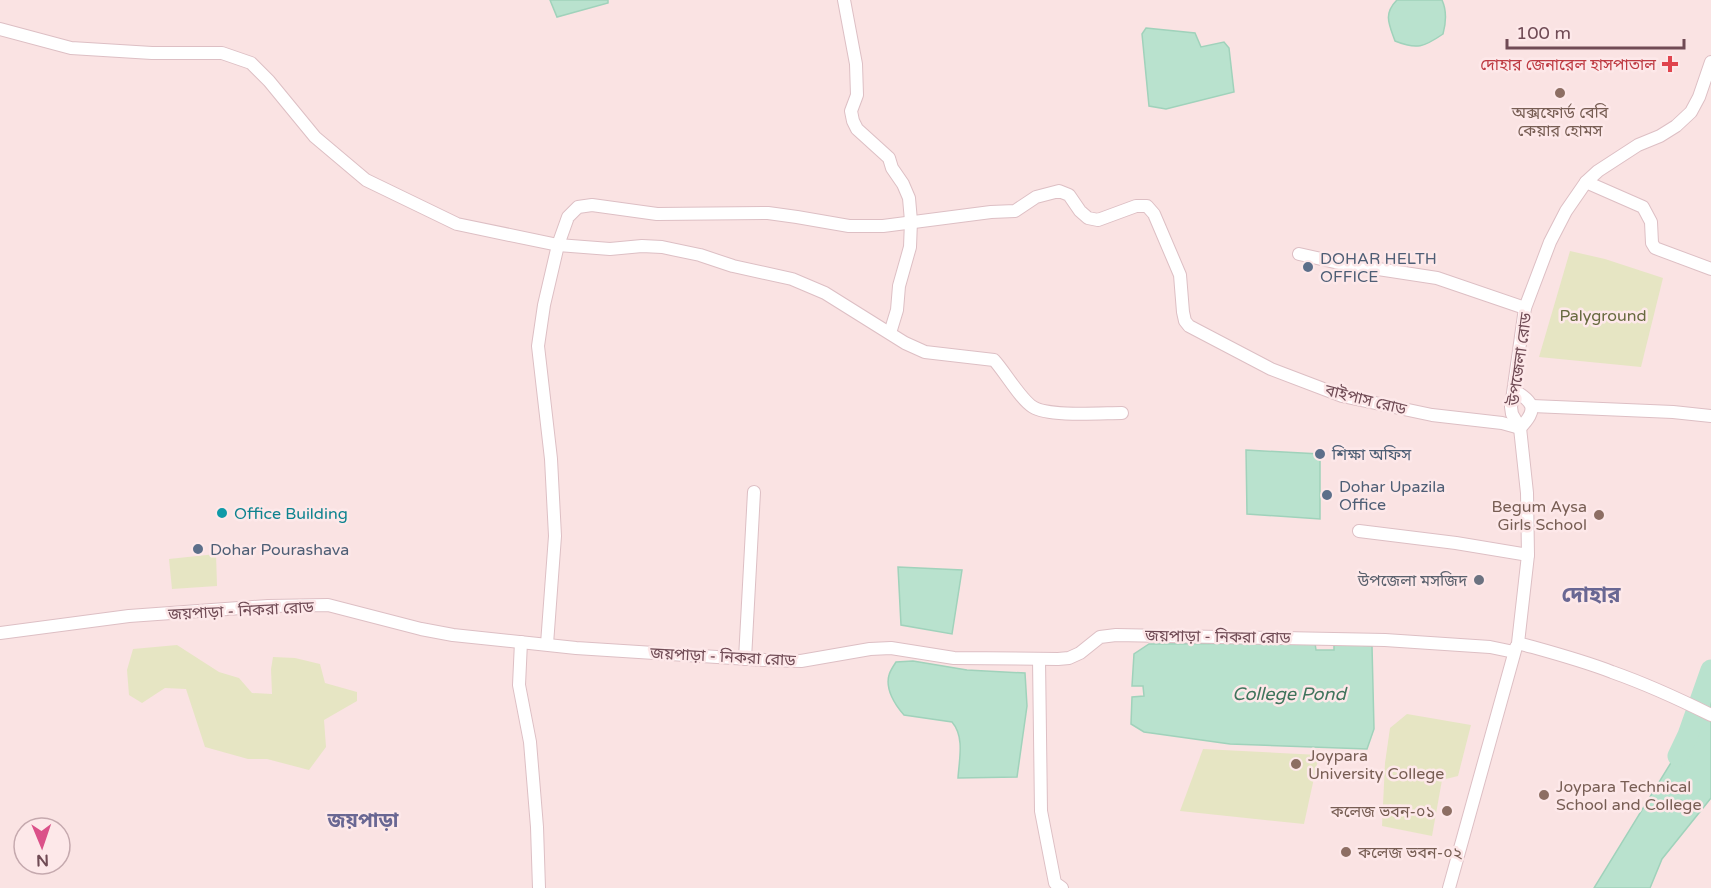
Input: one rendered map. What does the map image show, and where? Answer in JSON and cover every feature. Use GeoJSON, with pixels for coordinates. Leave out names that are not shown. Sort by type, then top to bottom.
{"type":"FeatureCollection","features":[{"type":"Feature","properties":{"kind":"street"},"geometry":{"type":"LineString","coordinates":[[844,0],[856,64],[857,95],[851,111],[853,122],[857,129],[888,158],[909,198],[910,247],[899,286],[897,310],[890,333]]}},
{"type":"Feature","properties":{"kind":"street"},"geometry":{"type":"LineString","coordinates":[[0,29],[71,48],[152,53],[222,53],[251,63],[269,81],[315,137],[366,180],[457,224],[558,245],[610,249],[662,247],[792,279],[825,293],[925,352],[994,360],[1025,401],[1034,408],[1042,411],[1122,413]]}},
{"type":"Feature","properties":{"kind":"street","name":"উপজেলা রোড"},"geometry":{"type":"LineString","coordinates":[[1449,888],[1516,647],[1528,555],[1527,493],[1520,428],[1512,414],[1511,407],[1525,308],[1550,242],[1566,211],[1586,182],[1614,160],[1676,126],[1691,112],[1699,97],[1711,62]]}},
{"type":"Feature","properties":{"kind":"street"},"geometry":{"type":"LineString","coordinates":[[1586,182],[1643,207],[1651,222],[1652,243],[1655,248],[1711,269]]}},
{"type":"Feature","properties":{"kind":"street","name":"বাইপাস রোড"},"geometry":{"type":"LineString","coordinates":[[911,221],[1015,211],[1036,197],[1059,191],[1069,195],[1088,218],[1098,220],[1136,206],[1147,206],[1154,214],[1180,275],[1183,312],[1189,326],[1270,369],[1342,396],[1432,415],[1502,423],[1520,428]]}},
{"type":"Feature","properties":{"kind":"street"},"geometry":{"type":"LineString","coordinates":[[547,644],[555,536],[551,459],[538,346],[544,305],[558,245],[568,217],[578,207],[592,205],[657,214],[768,213],[849,226],[883,226],[911,221]]}},
{"type":"Feature","properties":{"kind":"street"},"geometry":{"type":"LineString","coordinates":[[1299,254],[1339,263],[1437,278],[1525,308]]}},
{"type":"Feature","properties":{"kind":"street"},"geometry":{"type":"LineString","coordinates":[[1514,390],[1529,400],[1532,406],[1532,412],[1520,428]]}},
{"type":"Feature","properties":{"kind":"street"},"geometry":{"type":"LineString","coordinates":[[1532,406],[1673,412],[1711,416]]}},
{"type":"Feature","properties":{"kind":"street"},"geometry":{"type":"LineString","coordinates":[[745,659],[754,492]]}},
{"type":"Feature","properties":{"kind":"street"},"geometry":{"type":"LineString","coordinates":[[1359,531],[1446,541],[1528,555]]}},
{"type":"Feature","properties":{"kind":"street","name":"জয়পাড়া - নিকরা রোড"},"geometry":{"type":"LineString","coordinates":[[0,633],[129,616],[268,606],[328,605],[453,635],[660,654],[801,661],[870,649],[891,648],[954,658],[1058,659],[1080,653],[1100,637],[1116,634],[1385,640],[1516,647]]}},
{"type":"Feature","properties":{"kind":"street"},"geometry":{"type":"LineString","coordinates":[[521,642],[519,685],[530,742],[539,888]]}},
{"type":"Feature","properties":{"kind":"street"},"geometry":{"type":"LineString","coordinates":[[1516,647],[1568,657],[1611,671],[1711,715]]}},
{"type":"Feature","properties":{"kind":"street"},"geometry":{"type":"LineString","coordinates":[[1039,659],[1041,812],[1055,883],[1062,888]]}},
{"type":"Feature","properties":{"kind":"green space","name":"Palyground"},"geometry":{"type":"Polygon","coordinates":[[[1570,251],[1605,259],[1663,278],[1641,367],[1539,357],[1570,251]]]}},
{"type":"Feature","properties":{"kind":"green space"},"geometry":{"type":"Polygon","coordinates":[[[216,554],[217,586],[172,589],[169,559],[216,554]]]}},
{"type":"Feature","properties":{"kind":"green space"},"geometry":{"type":"Polygon","coordinates":[[[177,645],[219,672],[239,678],[252,693],[272,694],[273,657],[295,658],[320,664],[325,683],[357,692],[357,701],[324,720],[326,747],[309,770],[267,759],[248,759],[205,747],[186,689],[165,688],[142,703],[129,695],[127,670],[133,649],[177,645]]]}},
{"type":"Feature","properties":{"kind":"green space"},"geometry":{"type":"Polygon","coordinates":[[[1407,714],[1471,725],[1458,776],[1442,780],[1432,836],[1382,826],[1385,763],[1390,728],[1407,714]]]}},
{"type":"Feature","properties":{"kind":"green space"},"geometry":{"type":"Polygon","coordinates":[[[1203,749],[1319,755],[1304,824],[1180,811],[1203,749]]]}},
{"type":"Feature","properties":{"kind":"water"},"geometry":{"type":"Polygon","coordinates":[[[550,0],[608,0],[608,3],[557,17],[550,0]]]}},
{"type":"Feature","properties":{"kind":"water"},"geometry":{"type":"Polygon","coordinates":[[[1397,0],[1442,0],[1446,17],[1443,34],[1420,46],[1409,46],[1395,41],[1388,19],[1390,10],[1397,0]]]}},
{"type":"Feature","properties":{"kind":"water"},"geometry":{"type":"Polygon","coordinates":[[[1146,28],[1195,33],[1201,47],[1224,42],[1229,48],[1234,92],[1166,109],[1149,106],[1142,34],[1146,28]]]}},
{"type":"Feature","properties":{"kind":"water"},"geometry":{"type":"Polygon","coordinates":[[[1246,450],[1320,454],[1320,519],[1247,514],[1246,450]]]}},
{"type":"Feature","properties":{"kind":"water"},"geometry":{"type":"Polygon","coordinates":[[[898,567],[962,570],[952,634],[901,625],[898,567]]]}},
{"type":"Feature","properties":{"kind":"water","name":"College Pond"},"geometry":{"type":"Polygon","coordinates":[[[1315,643],[1316,650],[1334,650],[1334,643],[1372,646],[1374,729],[1367,749],[1230,744],[1144,732],[1131,724],[1132,697],[1144,696],[1143,686],[1132,686],[1134,654],[1149,644],[1315,643]]]}},
{"type":"Feature","properties":{"kind":"water"},"geometry":{"type":"Polygon","coordinates":[[[913,661],[967,670],[1025,673],[1027,706],[1017,777],[958,778],[960,742],[952,722],[904,715],[888,686],[890,673],[896,662],[913,661]]]}},
{"type":"Feature","properties":{"kind":"water"},"geometry":{"type":"Polygon","coordinates":[[[1711,670],[1711,798],[1662,859],[1650,888],[1594,888],[1688,735],[1711,670]]]}},
{"type":"Feature","properties":{"kind":"waterway"},"geometry":{"type":"LineString","coordinates":[[1678,756],[1688,735],[1711,670]]}},
{"type":"Feature","properties":{"kind":"place","name":"দোহার জেনারেল হাসপাতাল"},"geometry":{"type":"Point","coordinates":[1670,64]}},
{"type":"Feature","properties":{"kind":"place","name":"অক্সফোর্ড বেবি কেয়ার হোমস"},"geometry":{"type":"Point","coordinates":[1560,93]}},
{"type":"Feature","properties":{"kind":"place","name":"DOHAR HELTH OFFICE"},"geometry":{"type":"Point","coordinates":[1308,267]}},
{"type":"Feature","properties":{"kind":"place","name":"শিক্ষা অফিস"},"geometry":{"type":"Point","coordinates":[1320,454]}},
{"type":"Feature","properties":{"kind":"place","name":"Dohar Upazila Office"},"geometry":{"type":"Point","coordinates":[1327,495]}},
{"type":"Feature","properties":{"kind":"place","name":"Office Building"},"geometry":{"type":"Point","coordinates":[222,513]}},
{"type":"Feature","properties":{"kind":"place","name":"Begum Aysa Girls School"},"geometry":{"type":"Point","coordinates":[1599,515]}},
{"type":"Feature","properties":{"kind":"place","name":"Dohar Pourashava"},"geometry":{"type":"Point","coordinates":[198,549]}},
{"type":"Feature","properties":{"kind":"place","name":"উপজেলা মসজিদ"},"geometry":{"type":"Point","coordinates":[1479,580]}},
{"type":"Feature","properties":{"kind":"place","name":"Joypara University College"},"geometry":{"type":"Point","coordinates":[1296,764]}},
{"type":"Feature","properties":{"kind":"place","name":"Joypara Technical School and College"},"geometry":{"type":"Point","coordinates":[1544,795]}},
{"type":"Feature","properties":{"kind":"place","name":"কলেজ ভবন-০১"},"geometry":{"type":"Point","coordinates":[1447,811]}},
{"type":"Feature","properties":{"kind":"place","name":"কলেজ ভবন-০২"},"geometry":{"type":"Point","coordinates":[1346,852]}},
{"type":"Feature","properties":{"kind":"district","name":"দোহার"},"geometry":{"type":"Point","coordinates":[1591,594]}},
{"type":"Feature","properties":{"kind":"district","name":"জয়পাড়া"},"geometry":{"type":"Point","coordinates":[363,820]}}]}
